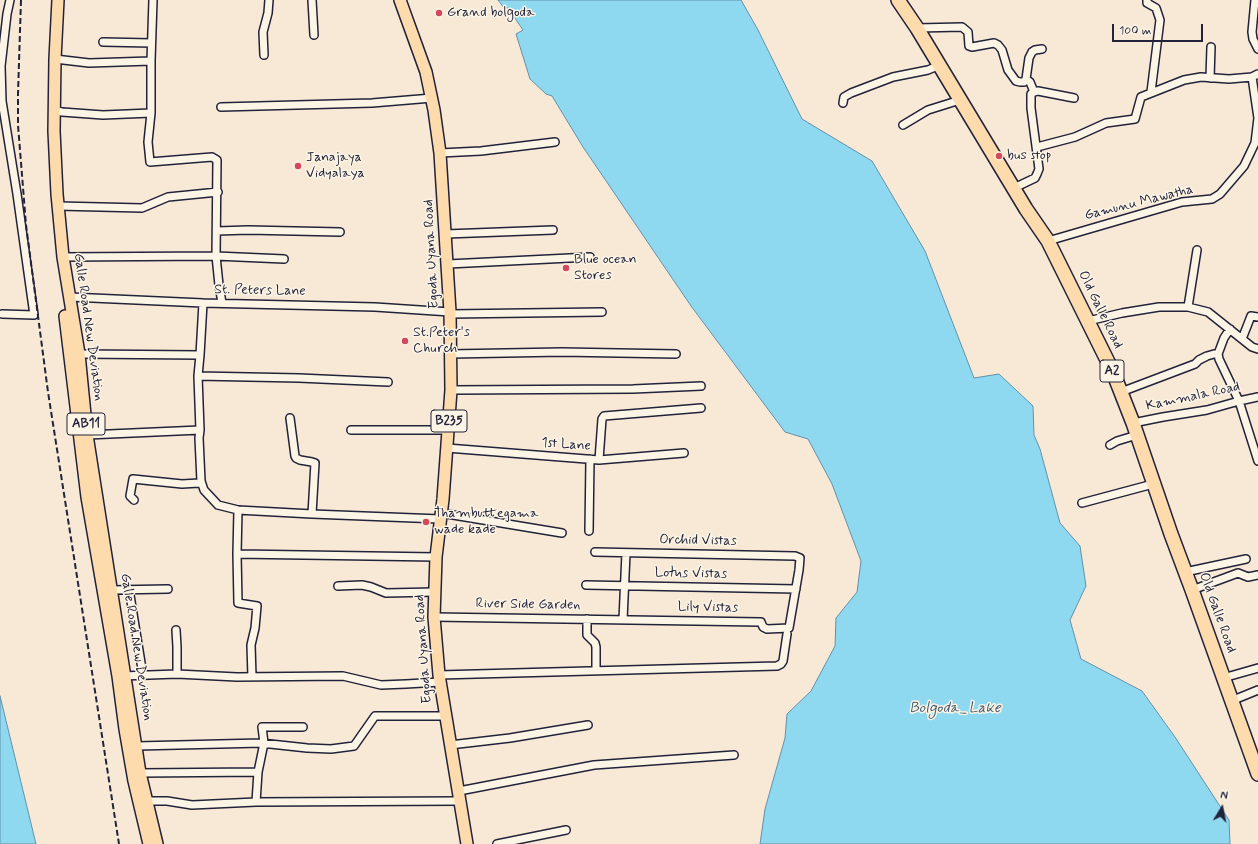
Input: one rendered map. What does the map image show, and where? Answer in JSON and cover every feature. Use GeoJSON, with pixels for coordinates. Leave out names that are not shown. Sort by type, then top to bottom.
{"type":"FeatureCollection","features":[{"type":"Feature","properties":{"kind":"highway","name":"Old Galle Road"},"geometry":{"type":"LineString","coordinates":[[898,0],[917,28],[1048,241],[1113,372],[1135,429],[1258,774]]}},
{"type":"Feature","properties":{"kind":"main road","name":"Galle Road New Deviation"},"geometry":{"type":"LineString","coordinates":[[51,0],[46,131],[50,194],[87,497],[137,746],[140,773],[157,844]]}},
{"type":"Feature","properties":{"kind":"main road","name":"Galle Road New Deviation"},"geometry":{"type":"LineString","coordinates":[[58,0],[55,59],[54,132],[58,206],[63,257],[79,354],[87,435],[112,590],[122,676],[125,729],[134,781],[149,844]]}},
{"type":"Feature","properties":{"kind":"main road","name":"Egoda Uyana Road"},"geometry":{"type":"LineString","coordinates":[[400,0],[426,72],[432,98],[440,153],[448,264],[450,313],[450,390],[447,448],[436,558],[434,617],[439,678],[467,844]]}},
{"type":"Feature","properties":{"kind":"street"},"geometry":{"type":"LineString","coordinates":[[2,314],[34,315],[18,194],[2,106],[1,66],[10,0]]}},
{"type":"Feature","properties":{"kind":"street"},"geometry":{"type":"LineString","coordinates":[[153,0],[151,113],[148,142],[150,162],[212,157],[217,160],[218,192],[216,256],[218,285],[222,303]]}},
{"type":"Feature","properties":{"kind":"street"},"geometry":{"type":"LineString","coordinates":[[264,55],[263,32],[268,13],[269,0]]}},
{"type":"Feature","properties":{"kind":"street"},"geometry":{"type":"LineString","coordinates":[[312,0],[314,35]]}},
{"type":"Feature","properties":{"kind":"street"},"geometry":{"type":"LineString","coordinates":[[1146,0],[1156,8],[1160,20],[1151,92]]}},
{"type":"Feature","properties":{"kind":"street"},"geometry":{"type":"LineString","coordinates":[[1255,0],[1252,32],[1253,39],[1258,49]]}},
{"type":"Feature","properties":{"kind":"street"},"geometry":{"type":"LineString","coordinates":[[0,10],[8,10]]}},
{"type":"Feature","properties":{"kind":"street"},"geometry":{"type":"LineString","coordinates":[[917,28],[962,27],[968,32],[969,46],[972,47],[994,43],[998,45],[1002,50],[1005,64],[1012,76],[1016,81],[1024,82],[1026,80]]}},
{"type":"Feature","properties":{"kind":"street"},"geometry":{"type":"LineString","coordinates":[[102,42],[152,43]]}},
{"type":"Feature","properties":{"kind":"street"},"geometry":{"type":"LineString","coordinates":[[1210,78],[1211,47]]}},
{"type":"Feature","properties":{"kind":"street"},"geometry":{"type":"LineString","coordinates":[[1026,80],[1029,58],[1035,50],[1042,49]]}},
{"type":"Feature","properties":{"kind":"street"},"geometry":{"type":"LineString","coordinates":[[55,59],[96,63],[151,61]]}},
{"type":"Feature","properties":{"kind":"street"},"geometry":{"type":"LineString","coordinates":[[843,103],[844,97],[851,93],[893,77],[928,70],[940,65]]}},
{"type":"Feature","properties":{"kind":"street"},"geometry":{"type":"LineString","coordinates":[[1037,147],[1075,137],[1106,123],[1135,119],[1141,97],[1184,80],[1201,77],[1229,79],[1255,76]]}},
{"type":"Feature","properties":{"kind":"street","name":"Gamunu Mawatha"},"geometry":{"type":"LineString","coordinates":[[1048,241],[1182,202],[1212,199],[1220,194],[1244,166],[1256,144],[1258,118],[1255,76]]}},
{"type":"Feature","properties":{"kind":"street"},"geometry":{"type":"LineString","coordinates":[[1026,80],[1030,82],[1034,92]]}},
{"type":"Feature","properties":{"kind":"street"},"geometry":{"type":"LineString","coordinates":[[1034,92],[1043,92],[1074,98]]}},
{"type":"Feature","properties":{"kind":"street"},"geometry":{"type":"LineString","coordinates":[[1014,188],[1038,174],[1037,147],[1031,108],[1031,94],[1034,92]]}},
{"type":"Feature","properties":{"kind":"street"},"geometry":{"type":"LineString","coordinates":[[221,107],[372,103],[432,98]]}},
{"type":"Feature","properties":{"kind":"street"},"geometry":{"type":"LineString","coordinates":[[903,125],[928,110],[960,100]]}},
{"type":"Feature","properties":{"kind":"street"},"geometry":{"type":"LineString","coordinates":[[54,110],[103,115],[151,113]]}},
{"type":"Feature","properties":{"kind":"street"},"geometry":{"type":"LineString","coordinates":[[440,153],[481,151],[555,142]]}},
{"type":"Feature","properties":{"kind":"street"},"geometry":{"type":"LineString","coordinates":[[58,206],[142,208],[168,197],[218,192]]}},
{"type":"Feature","properties":{"kind":"street"},"geometry":{"type":"LineString","coordinates":[[217,231],[248,230],[340,232]]}},
{"type":"Feature","properties":{"kind":"street"},"geometry":{"type":"LineString","coordinates":[[446,234],[553,230]]}},
{"type":"Feature","properties":{"kind":"street"},"geometry":{"type":"LineString","coordinates":[[1188,307],[1197,250]]}},
{"type":"Feature","properties":{"kind":"street"},"geometry":{"type":"LineString","coordinates":[[63,257],[216,256],[284,259]]}},
{"type":"Feature","properties":{"kind":"street"},"geometry":{"type":"LineString","coordinates":[[448,264],[590,257]]}},
{"type":"Feature","properties":{"kind":"street","name":"St. Peters Lane"},"geometry":{"type":"LineString","coordinates":[[70,297],[203,303],[367,307],[450,313],[602,312]]}},
{"type":"Feature","properties":{"kind":"street"},"geometry":{"type":"LineString","coordinates":[[203,303],[198,376],[201,481],[204,490],[218,505],[238,510],[312,514],[441,516],[562,533]]}},
{"type":"Feature","properties":{"kind":"street"},"geometry":{"type":"LineString","coordinates":[[1088,321],[1158,307],[1188,307],[1208,312],[1252,347],[1258,349]]}},
{"type":"Feature","properties":{"kind":"street"},"geometry":{"type":"LineString","coordinates":[[1242,339],[1251,316],[1258,317]]}},
{"type":"Feature","properties":{"kind":"street"},"geometry":{"type":"LineString","coordinates":[[1230,329],[1224,338],[1218,354],[1219,359],[1239,401],[1258,461]]}},
{"type":"Feature","properties":{"kind":"street"},"geometry":{"type":"LineString","coordinates":[[450,354],[562,352],[676,354]]}},
{"type":"Feature","properties":{"kind":"street"},"geometry":{"type":"LineString","coordinates":[[79,354],[200,355]]}},
{"type":"Feature","properties":{"kind":"street"},"geometry":{"type":"LineString","coordinates":[[1121,392],[1195,364],[1207,356],[1218,354]]}},
{"type":"Feature","properties":{"kind":"street"},"geometry":{"type":"LineString","coordinates":[[198,376],[388,382]]}},
{"type":"Feature","properties":{"kind":"street"},"geometry":{"type":"LineString","coordinates":[[450,390],[633,389],[700,386]]}},
{"type":"Feature","properties":{"kind":"street","name":"Kammala Road"},"geometry":{"type":"LineString","coordinates":[[1110,445],[1135,429],[1163,417],[1207,410],[1258,397]]}},
{"type":"Feature","properties":{"kind":"street"},"geometry":{"type":"LineString","coordinates":[[599,460],[602,419],[604,416],[701,408]]}},
{"type":"Feature","properties":{"kind":"street"},"geometry":{"type":"LineString","coordinates":[[290,418],[295,456],[300,460],[314,463],[312,514]]}},
{"type":"Feature","properties":{"kind":"street"},"geometry":{"type":"LineString","coordinates":[[87,435],[200,430]]}},
{"type":"Feature","properties":{"kind":"street"},"geometry":{"type":"LineString","coordinates":[[351,430],[448,430]]}},
{"type":"Feature","properties":{"kind":"street","name":"1st Lane"},"geometry":{"type":"LineString","coordinates":[[447,448],[599,460],[684,453]]}},
{"type":"Feature","properties":{"kind":"street"},"geometry":{"type":"LineString","coordinates":[[589,531],[590,459]]}},
{"type":"Feature","properties":{"kind":"street"},"geometry":{"type":"LineString","coordinates":[[134,500],[130,496],[133,479],[182,484],[199,484],[201,481]]}},
{"type":"Feature","properties":{"kind":"street"},"geometry":{"type":"LineString","coordinates":[[1082,503],[1154,484]]}},
{"type":"Feature","properties":{"kind":"street"},"geometry":{"type":"LineString","coordinates":[[238,510],[238,603],[257,606],[255,628],[251,645],[252,677]]}},
{"type":"Feature","properties":{"kind":"street","name":"Orchid Vistas"},"geometry":{"type":"LineString","coordinates":[[595,552],[795,556],[800,558],[796,589]]}},
{"type":"Feature","properties":{"kind":"street"},"geometry":{"type":"LineString","coordinates":[[623,620],[626,552]]}},
{"type":"Feature","properties":{"kind":"street"},"geometry":{"type":"LineString","coordinates":[[237,554],[436,558]]}},
{"type":"Feature","properties":{"kind":"street"},"geometry":{"type":"LineString","coordinates":[[1186,572],[1246,559]]}},
{"type":"Feature","properties":{"kind":"street"},"geometry":{"type":"LineString","coordinates":[[1192,590],[1238,573],[1248,577],[1258,575]]}},
{"type":"Feature","properties":{"kind":"street"},"geometry":{"type":"LineString","coordinates":[[338,586],[362,585],[386,592],[434,592]]}},
{"type":"Feature","properties":{"kind":"street","name":"Lotus Vistas"},"geometry":{"type":"LineString","coordinates":[[586,585],[796,589]]}},
{"type":"Feature","properties":{"kind":"street"},"geometry":{"type":"LineString","coordinates":[[129,589],[143,675]]}},
{"type":"Feature","properties":{"kind":"street"},"geometry":{"type":"LineString","coordinates":[[112,590],[168,589]]}},
{"type":"Feature","properties":{"kind":"street"},"geometry":{"type":"LineString","coordinates":[[122,676],[176,674],[252,677],[342,676],[381,685],[406,684],[439,678],[596,670],[777,666],[783,661],[796,589]]}},
{"type":"Feature","properties":{"kind":"street","name":"River Side Garden"},"geometry":{"type":"LineString","coordinates":[[434,617],[623,620]]}},
{"type":"Feature","properties":{"kind":"street"},"geometry":{"type":"LineString","coordinates":[[587,619],[587,635],[595,643],[596,647],[596,670]]}},
{"type":"Feature","properties":{"kind":"street","name":"Lily Vistas"},"geometry":{"type":"LineString","coordinates":[[623,620],[761,622],[767,629],[788,631]]}},
{"type":"Feature","properties":{"kind":"street"},"geometry":{"type":"LineString","coordinates":[[176,630],[176,674]]}},
{"type":"Feature","properties":{"kind":"street"},"geometry":{"type":"LineString","coordinates":[[1223,678],[1258,668]]}},
{"type":"Feature","properties":{"kind":"street"},"geometry":{"type":"LineString","coordinates":[[1231,701],[1258,690]]}},
{"type":"Feature","properties":{"kind":"street"},"geometry":{"type":"LineString","coordinates":[[137,746],[264,743],[331,749],[354,746],[375,716],[445,716]]}},
{"type":"Feature","properties":{"kind":"street"},"geometry":{"type":"LineString","coordinates":[[450,745],[510,738],[588,725]]}},
{"type":"Feature","properties":{"kind":"street"},"geometry":{"type":"LineString","coordinates":[[256,802],[258,772],[264,743],[262,727],[303,727]]}},
{"type":"Feature","properties":{"kind":"street"},"geometry":{"type":"LineString","coordinates":[[146,801],[167,801],[192,805],[460,796],[594,765],[734,755]]}},
{"type":"Feature","properties":{"kind":"street"},"geometry":{"type":"LineString","coordinates":[[140,773],[258,772]]}},
{"type":"Feature","properties":{"kind":"street"},"geometry":{"type":"LineString","coordinates":[[497,844],[566,830]]}},
{"type":"Feature","properties":{"kind":"water","name":"Bolgoda_Lake"},"geometry":{"type":"Polygon","coordinates":[[[498,0],[741,0],[758,30],[802,119],[872,161],[925,251],[974,378],[999,374],[1033,406],[1034,435],[1040,449],[1060,523],[1080,546],[1086,586],[1070,620],[1081,659],[1142,691],[1175,737],[1229,820],[1230,844],[760,844],[765,809],[785,738],[787,714],[811,691],[835,646],[836,618],[857,592],[861,561],[832,484],[808,439],[785,432],[691,306],[583,147],[552,96],[546,94],[530,79],[516,34],[523,30],[508,8],[504,8],[498,0]]]}},
{"type":"Feature","properties":{"kind":"water"},"geometry":{"type":"Polygon","coordinates":[[[0,696],[36,844],[0,844],[0,696]]]}},
{"type":"Feature","properties":{"kind":"railway"},"geometry":{"type":"LineString","coordinates":[[21,0],[18,125],[26,225],[48,392],[119,844]]}},
{"type":"Feature","properties":{"kind":"place","name":"Grand bolgoda"},"geometry":{"type":"Point","coordinates":[439,13]}},
{"type":"Feature","properties":{"kind":"place","name":"bus stop"},"geometry":{"type":"Point","coordinates":[999,156]}},
{"type":"Feature","properties":{"kind":"place","name":"Janajaya Vidyalaya"},"geometry":{"type":"Point","coordinates":[298,166]}},
{"type":"Feature","properties":{"kind":"place","name":"Blue ocean Stores"},"geometry":{"type":"Point","coordinates":[566,268]}},
{"type":"Feature","properties":{"kind":"place","name":"St.Peter's Church"},"geometry":{"type":"Point","coordinates":[405,341]}},
{"type":"Feature","properties":{"kind":"place","name":"Thambuttegama wade kade"},"geometry":{"type":"Point","coordinates":[426,522]}}]}
